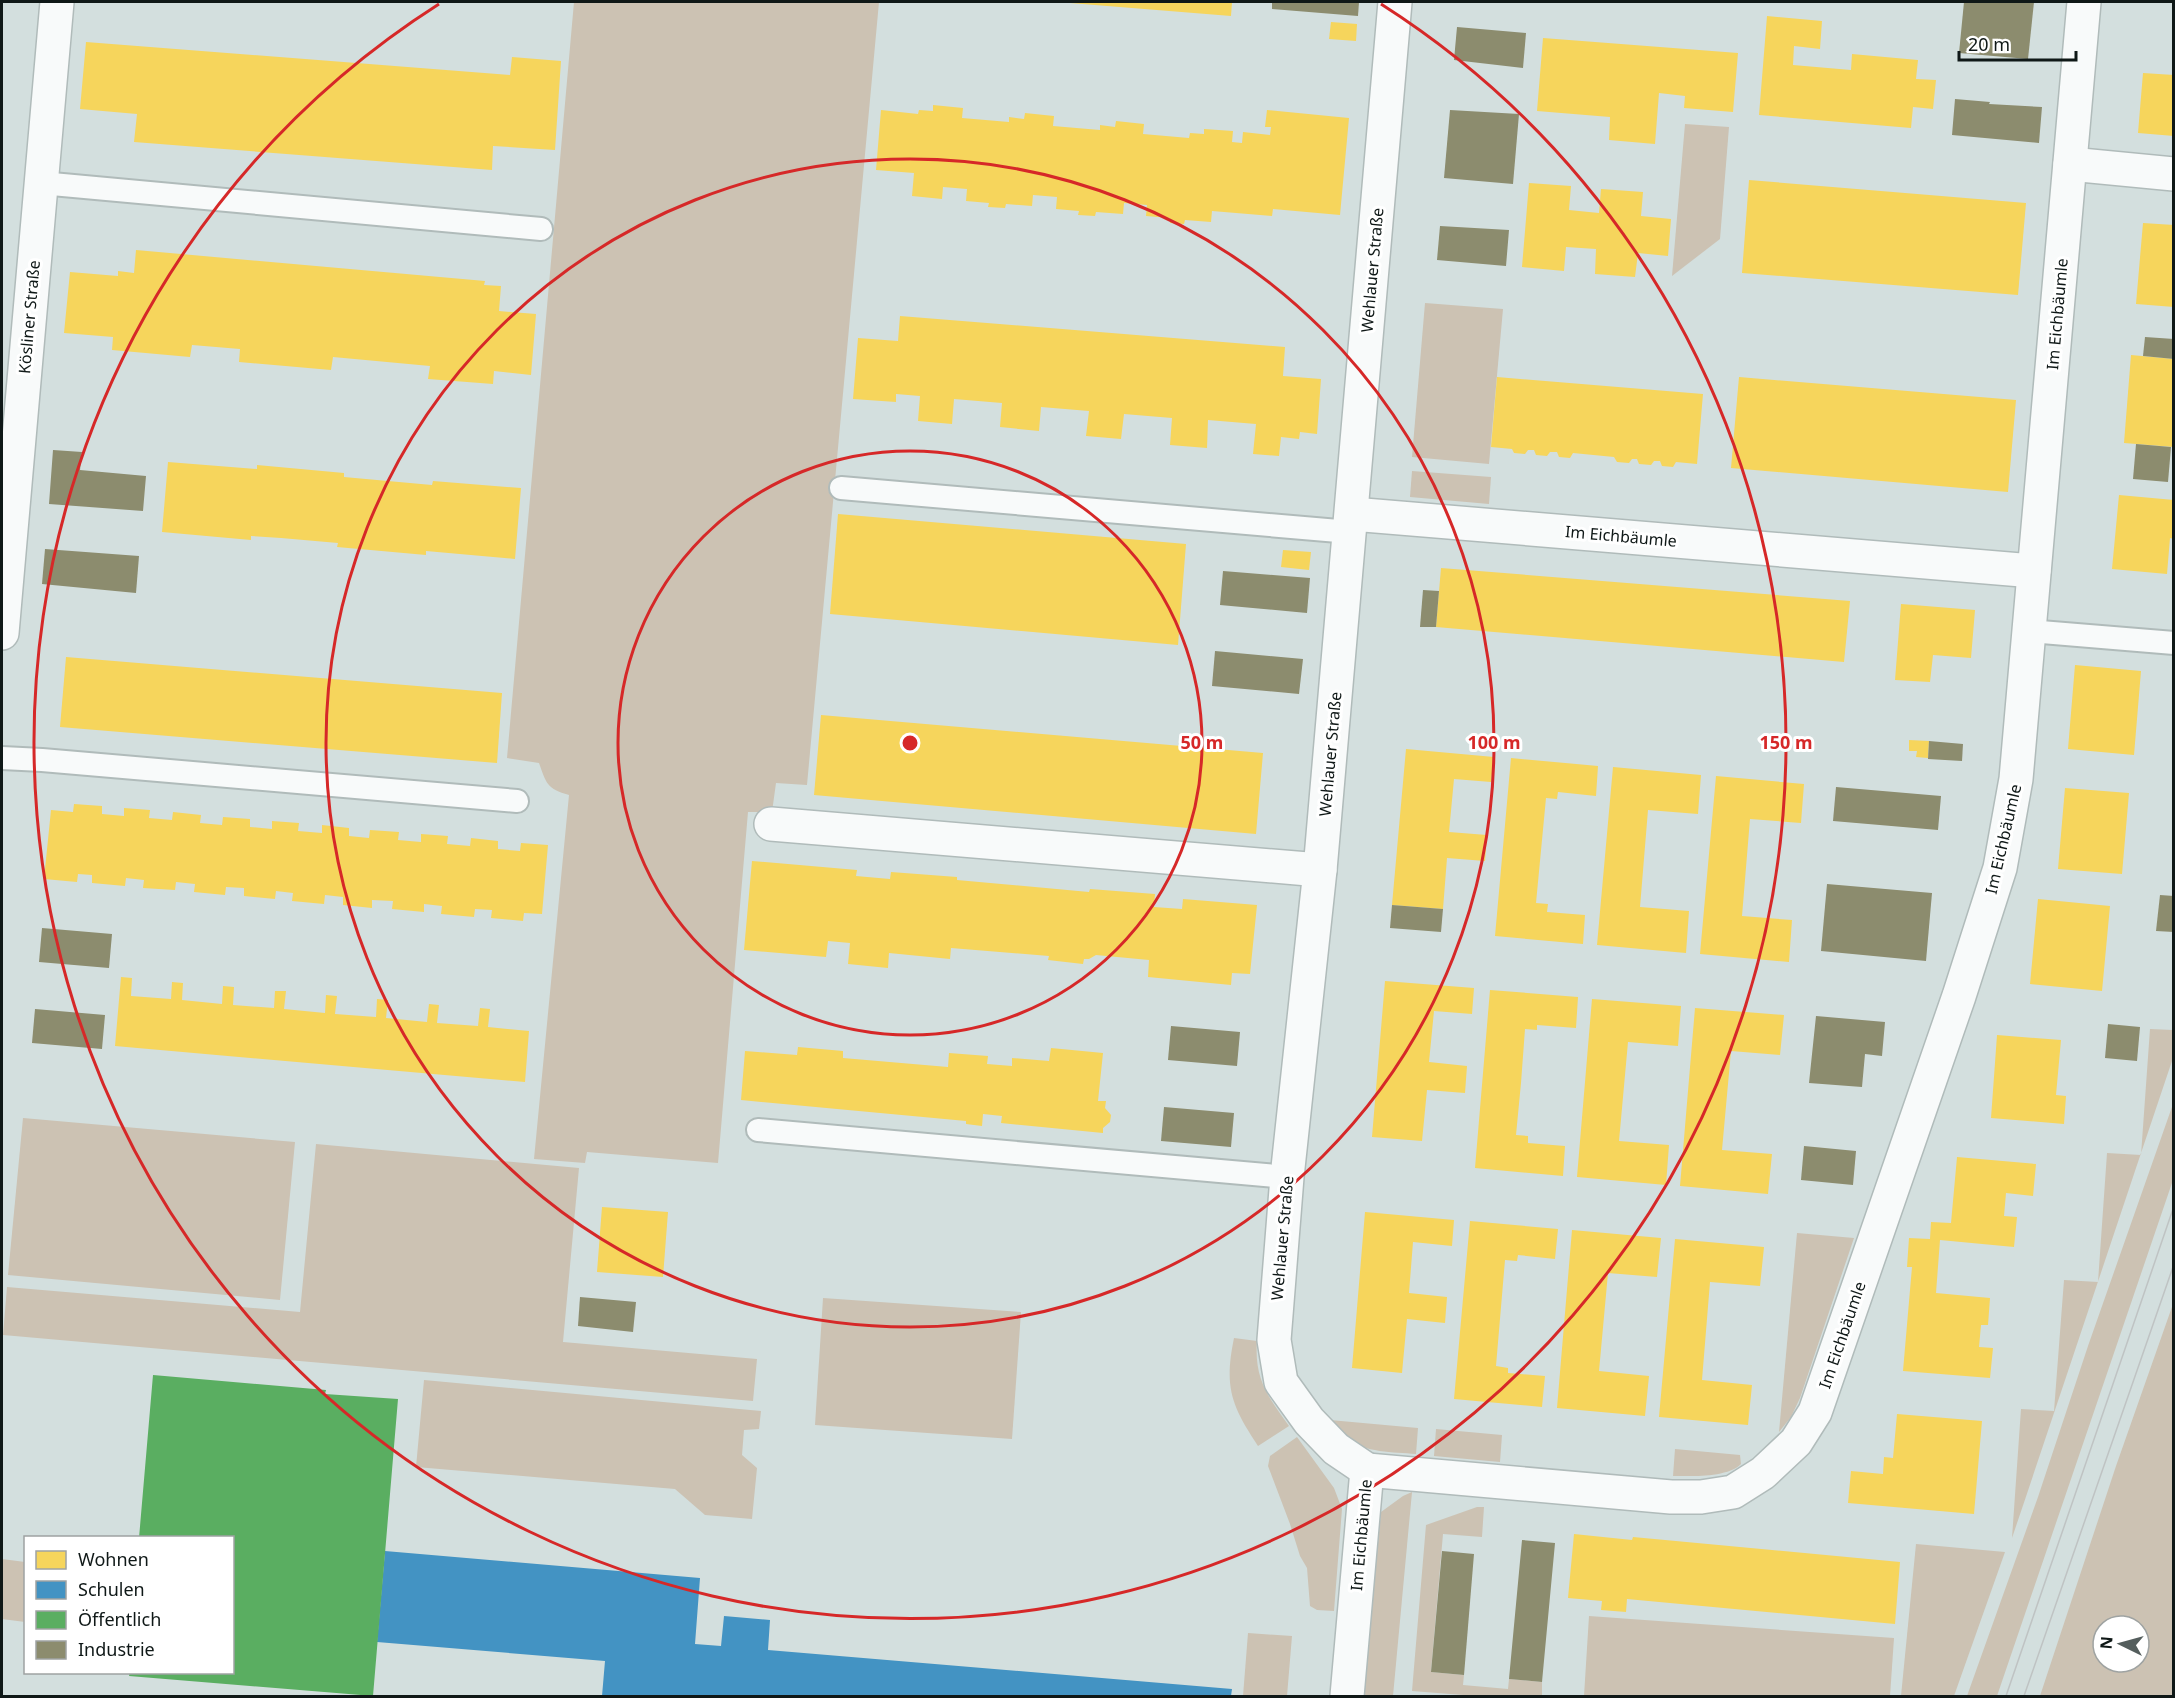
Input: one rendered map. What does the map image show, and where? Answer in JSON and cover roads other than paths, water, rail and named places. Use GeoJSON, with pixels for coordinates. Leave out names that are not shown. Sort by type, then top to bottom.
{"type":"FeatureCollection","features":[{"type":"Feature","properties":{"kind":"street","name":"Kösliner Straße"},"geometry":{"type":"LineString","coordinates":[[2,633],[57,2]]}},
{"type":"Feature","properties":{"kind":"street","name":"Wehlauer Straße"},"geometry":{"type":"LineString","coordinates":[[1367,1470],[1336,1449],[1309,1421],[1281,1382],[1274,1340],[1287,1177],[1320,870],[1395,2]]}},
{"type":"Feature","properties":{"kind":"street","name":"Im Eichbäumle"},"geometry":{"type":"LineString","coordinates":[[1347,1696],[1367,1470],[1671,1497],[1701,1497],[1733,1492],[1764,1473],[1796,1442],[1815,1412],[1959,996],[2000,868],[2016,779],[2084,2]]}},
{"type":"Feature","properties":{"kind":"street"},"geometry":{"type":"LineString","coordinates":[[2070,164],[2174,174]]}},
{"type":"Feature","properties":{"kind":"street","name":"Im Eichbäumle"},"geometry":{"type":"LineString","coordinates":[[1351,523],[2034,571]]}},
{"type":"Feature","properties":{"kind":"street"},"geometry":{"type":"LineString","coordinates":[[771,824],[1320,870]]}},
{"type":"Feature","properties":{"kind":"lane"},"geometry":{"type":"LineString","coordinates":[[41,183],[541,229]]}},
{"type":"Feature","properties":{"kind":"lane"},"geometry":{"type":"LineString","coordinates":[[841,488],[1351,523]]}},
{"type":"Feature","properties":{"kind":"lane"},"geometry":{"type":"LineString","coordinates":[[2029,630],[2174,643]]}},
{"type":"Feature","properties":{"kind":"lane"},"geometry":{"type":"LineString","coordinates":[[2,758],[517,801]]}},
{"type":"Feature","properties":{"kind":"lane"},"geometry":{"type":"LineString","coordinates":[[758,1130],[1287,1177]]}},
{"type":"Feature","properties":{"kind":"tram line"},"geometry":{"type":"LineString","coordinates":[[2006,1696],[2174,1206]]}},
{"type":"Feature","properties":{"kind":"tram line"},"geometry":{"type":"LineString","coordinates":[[2024,1696],[2174,1264]]}}]}
